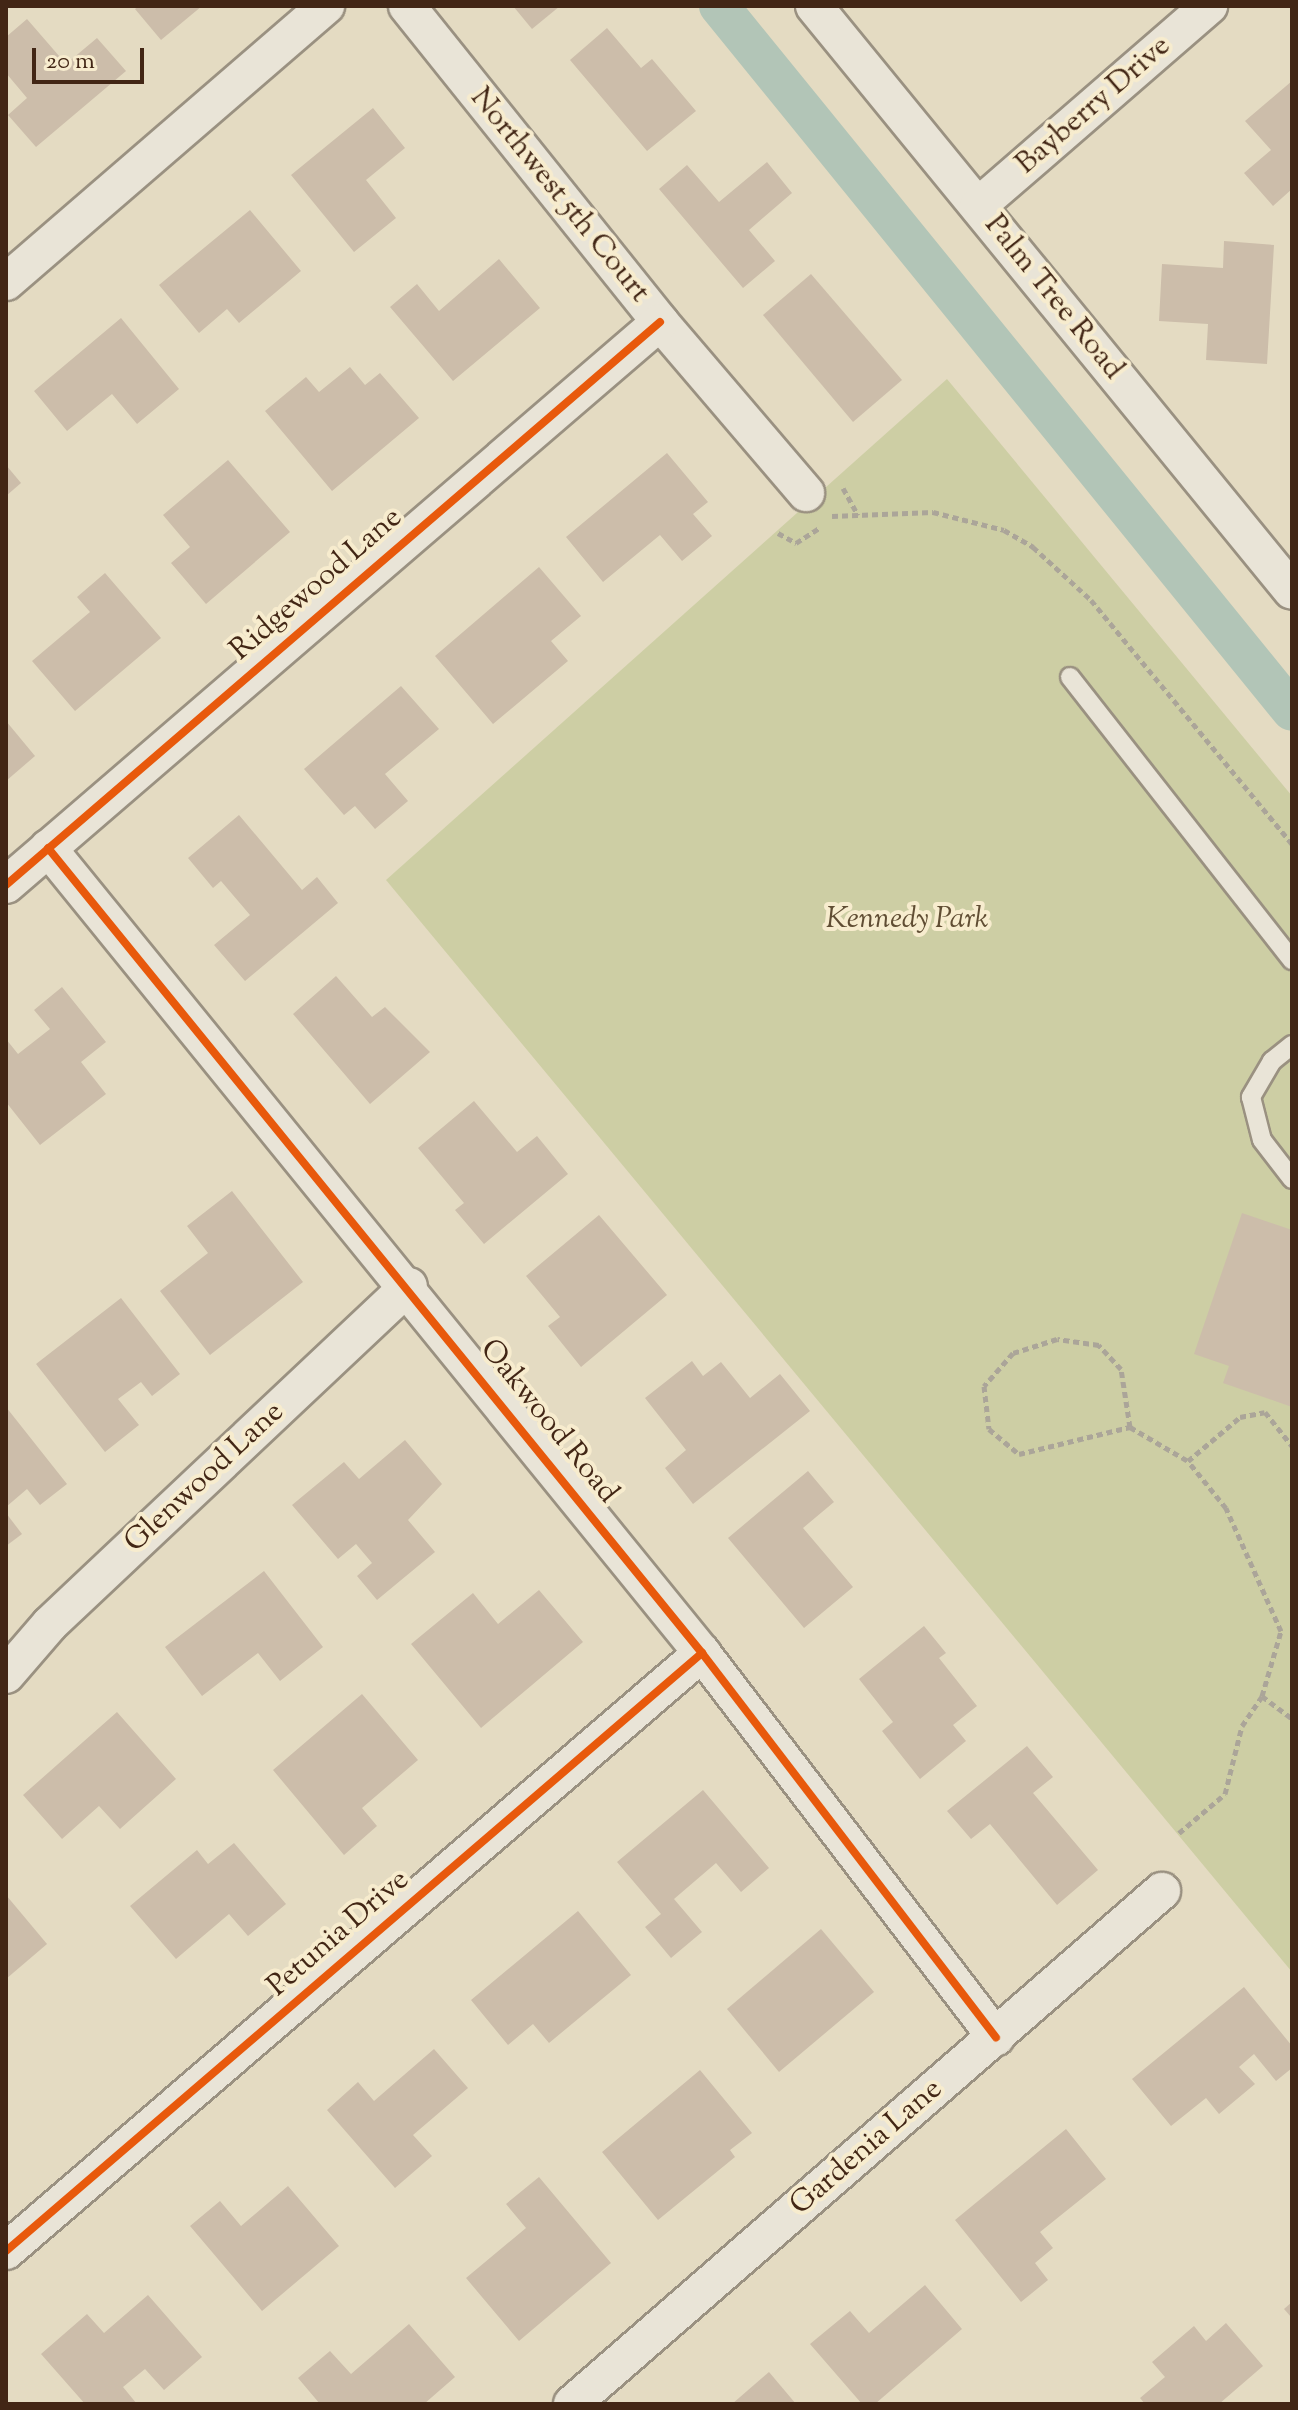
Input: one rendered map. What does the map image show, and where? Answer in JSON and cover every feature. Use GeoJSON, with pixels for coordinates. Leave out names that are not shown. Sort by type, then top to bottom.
{"type":"FeatureCollection","features":[{"type":"Feature","properties":{"kind":"street"},"geometry":{"type":"LineString","coordinates":[[6,282],[326,6]]}},
{"type":"Feature","properties":{"kind":"street","name":"Northwest 5th Court"},"geometry":{"type":"LineString","coordinates":[[407,6],[660,322],[821,500]]}},
{"type":"Feature","properties":{"kind":"street","name":"Palm Tree Road"},"geometry":{"type":"LineString","coordinates":[[814,6],[1292,591]]}},
{"type":"Feature","properties":{"kind":"street","name":"Bayberry Drive"},"geometry":{"type":"LineString","coordinates":[[978,206],[1209,6]]}},
{"type":"Feature","properties":{"kind":"street","name":"Ridgewood Lane"},"geometry":{"type":"LineString","coordinates":[[6,885],[660,322]]}},
{"type":"Feature","properties":{"kind":"street","name":"Oakwood Road"},"geometry":{"type":"LineString","coordinates":[[48,848],[409,1286],[702,1653],[996,2037]]}},
{"type":"Feature","properties":{"kind":"street","name":"Glenwood Lane"},"geometry":{"type":"LineString","coordinates":[[6,1675],[50,1624],[409,1286]]}},
{"type":"Feature","properties":{"kind":"street","name":"Petunia Drive"},"geometry":{"type":"LineString","coordinates":[[6,2251],[702,1653]]}},
{"type":"Feature","properties":{"kind":"street","name":"Gardenia Lane"},"geometry":{"type":"LineString","coordinates":[[572,2404],[1162,1891]]}},
{"type":"Feature","properties":{"kind":"lane"},"geometry":{"type":"LineString","coordinates":[[1070,677],[1292,960]]}},
{"type":"Feature","properties":{"kind":"lane"},"geometry":{"type":"LineString","coordinates":[[1292,1045],[1272,1061],[1251,1097],[1262,1140],[1292,1179]]}},
{"type":"Feature","properties":{"kind":"path"},"geometry":{"type":"LineString","coordinates":[[821,500],[858,515]]}},
{"type":"Feature","properties":{"kind":"path"},"geometry":{"type":"LineString","coordinates":[[821,500],[858,515],[933,512],[1004,530],[1033,547],[1091,600],[1292,844]]}},
{"type":"Feature","properties":{"kind":"path"},"geometry":{"type":"LineString","coordinates":[[778,533],[796,543],[821,500]]}},
{"type":"Feature","properties":{"kind":"path"},"geometry":{"type":"LineString","coordinates":[[1130,1427],[1121,1369],[1099,1345],[1057,1339],[1013,1353],[984,1386],[989,1429],[1019,1454],[1130,1427],[1188,1461],[1226,1508],[1281,1631],[1262,1696],[1242,1726],[1225,1794],[1179,1833]]}},
{"type":"Feature","properties":{"kind":"path"},"geometry":{"type":"LineString","coordinates":[[1188,1461],[1240,1417],[1265,1412],[1292,1446]]}},
{"type":"Feature","properties":{"kind":"path"},"geometry":{"type":"LineString","coordinates":[[1262,1696],[1292,1719]]}},
{"type":"Feature","properties":{"kind":"green space","name":"Kennedy Park"},"geometry":{"type":"Polygon","coordinates":[[[947,379],[1292,796],[1292,1972],[386,880],[947,379]]]}},
{"type":"Feature","properties":{"kind":"building"},"geometry":{"type":"Polygon","coordinates":[[[139,6],[202,6],[161,40],[135,9],[139,6]]]}},
{"type":"Feature","properties":{"kind":"building"},"geometry":{"type":"Polygon","coordinates":[[[513,6],[560,6],[532,29],[513,6]]]}},
{"type":"Feature","properties":{"kind":"building"},"geometry":{"type":"Polygon","coordinates":[[[27,19],[66,64],[97,38],[126,71],[36,147],[8,115],[27,98],[6,73],[6,37],[27,19]]]}},
{"type":"Feature","properties":{"kind":"building"},"geometry":{"type":"Polygon","coordinates":[[[607,28],[641,68],[652,59],[696,111],[647,151],[570,60],[607,28]]]}},
{"type":"Feature","properties":{"kind":"building"},"geometry":{"type":"Polygon","coordinates":[[[1292,81],[1292,189],[1273,206],[1244,173],[1271,150],[1245,121],[1292,81]]]}},
{"type":"Feature","properties":{"kind":"building"},"geometry":{"type":"Polygon","coordinates":[[[373,108],[405,148],[366,180],[396,218],[354,252],[291,175],[373,108]]]}},
{"type":"Feature","properties":{"kind":"building"},"geometry":{"type":"Polygon","coordinates":[[[767,162],[792,193],[749,230],[775,261],[743,288],[659,189],[687,165],[719,202],[767,162]]]}},
{"type":"Feature","properties":{"kind":"building"},"geometry":{"type":"Polygon","coordinates":[[[250,210],[301,271],[239,323],[227,309],[199,333],[159,285],[250,210]]]}},
{"type":"Feature","properties":{"kind":"building"},"geometry":{"type":"Polygon","coordinates":[[[1224,241],[1274,245],[1267,364],[1206,360],[1208,324],[1159,321],[1162,264],[1223,268],[1224,241]]]}},
{"type":"Feature","properties":{"kind":"building"},"geometry":{"type":"Polygon","coordinates":[[[499,259],[540,308],[453,381],[390,307],[417,284],[439,311],[499,259]]]}},
{"type":"Feature","properties":{"kind":"building"},"geometry":{"type":"Polygon","coordinates":[[[811,274],[902,380],[853,422],[763,315],[811,274]]]}},
{"type":"Feature","properties":{"kind":"building"},"geometry":{"type":"Polygon","coordinates":[[[121,318],[179,389],[137,424],[112,394],[67,431],[34,391],[121,318]]]}},
{"type":"Feature","properties":{"kind":"building"},"geometry":{"type":"Polygon","coordinates":[[[350,367],[365,385],[380,373],[419,418],[332,491],[265,411],[306,377],[319,392],[350,367]]]}},
{"type":"Feature","properties":{"kind":"building"},"geometry":{"type":"Polygon","coordinates":[[[667,453],[708,502],[693,514],[712,536],[682,561],[660,535],[603,582],[566,537],[667,453]]]}},
{"type":"Feature","properties":{"kind":"building"},"geometry":{"type":"Polygon","coordinates":[[[228,460],[290,532],[206,604],[171,563],[190,547],[163,515],[228,460]]]}},
{"type":"Feature","properties":{"kind":"building"},"geometry":{"type":"Polygon","coordinates":[[[6,465],[21,483],[6,496],[6,465]]]}},
{"type":"Feature","properties":{"kind":"building"},"geometry":{"type":"Polygon","coordinates":[[[539,567],[581,616],[551,641],[568,661],[493,724],[435,656],[539,567]]]}},
{"type":"Feature","properties":{"kind":"building"},"geometry":{"type":"Polygon","coordinates":[[[105,573],[161,638],[75,711],[32,661],[90,612],[77,597],[105,573]]]}},
{"type":"Feature","properties":{"kind":"building"},"geometry":{"type":"Polygon","coordinates":[[[401,686],[439,729],[385,774],[408,801],[375,829],[355,806],[344,815],[304,769],[401,686]]]}},
{"type":"Feature","properties":{"kind":"building"},"geometry":{"type":"Polygon","coordinates":[[[6,721],[35,756],[6,781],[6,721]]]}},
{"type":"Feature","properties":{"kind":"building"},"geometry":{"type":"Polygon","coordinates":[[[239,815],[302,890],[317,877],[338,903],[245,981],[214,945],[250,915],[221,881],[213,888],[188,858],[239,815]]]}},
{"type":"Feature","properties":{"kind":"building"},"geometry":{"type":"Polygon","coordinates":[[[336,976],[372,1017],[385,1007],[430,1052],[370,1104],[293,1014],[336,976]]]}},
{"type":"Feature","properties":{"kind":"building"},"geometry":{"type":"Polygon","coordinates":[[[62,987],[106,1042],[81,1062],[106,1094],[40,1145],[6,1102],[6,1039],[18,1054],[50,1029],[34,1010],[62,987]]]}},
{"type":"Feature","properties":{"kind":"building"},"geometry":{"type":"Polygon","coordinates":[[[474,1101],[517,1152],[537,1136],[568,1174],[484,1244],[455,1210],[464,1203],[418,1148],[474,1101]]]}},
{"type":"Feature","properties":{"kind":"building"},"geometry":{"type":"Polygon","coordinates":[[[232,1191],[303,1282],[210,1355],[160,1291],[208,1253],[187,1226],[232,1191]]]}},
{"type":"Feature","properties":{"kind":"building"},"geometry":{"type":"Polygon","coordinates":[[[1242,1213],[1292,1230],[1292,1407],[1223,1383],[1229,1366],[1194,1354],[1242,1213]]]}},
{"type":"Feature","properties":{"kind":"building"},"geometry":{"type":"Polygon","coordinates":[[[599,1215],[667,1295],[581,1367],[548,1326],[560,1317],[526,1276],[599,1215]]]}},
{"type":"Feature","properties":{"kind":"building"},"geometry":{"type":"Polygon","coordinates":[[[121,1298],[180,1374],[152,1396],[141,1382],[118,1399],[139,1425],[105,1452],[36,1364],[121,1298]]]}},
{"type":"Feature","properties":{"kind":"building"},"geometry":{"type":"Polygon","coordinates":[[[692,1361],[703,1376],[721,1362],[750,1398],[780,1374],[810,1411],[693,1504],[665,1468],[686,1450],[645,1398],[692,1361]]]}},
{"type":"Feature","properties":{"kind":"building"},"geometry":{"type":"Polygon","coordinates":[[[6,1407],[67,1484],[40,1505],[27,1489],[6,1507],[6,1407]]]}},
{"type":"Feature","properties":{"kind":"building"},"geometry":{"type":"Polygon","coordinates":[[[405,1440],[442,1484],[408,1520],[435,1552],[377,1600],[357,1576],[372,1563],[356,1544],[338,1559],[292,1505],[344,1462],[359,1479],[405,1440]]]}},
{"type":"Feature","properties":{"kind":"building"},"geometry":{"type":"Polygon","coordinates":[[[808,1471],[834,1502],[803,1528],[853,1587],[804,1628],[728,1538],[808,1471]]]}},
{"type":"Feature","properties":{"kind":"building"},"geometry":{"type":"Polygon","coordinates":[[[6,1513],[22,1534],[6,1546],[6,1513]]]}},
{"type":"Feature","properties":{"kind":"building"},"geometry":{"type":"Polygon","coordinates":[[[264,1571],[323,1647],[280,1681],[258,1653],[202,1696],[165,1647],[264,1571]]]}},
{"type":"Feature","properties":{"kind":"building"},"geometry":{"type":"Polygon","coordinates":[[[539,1590],[583,1642],[481,1728],[411,1644],[473,1593],[498,1624],[539,1590]]]}},
{"type":"Feature","properties":{"kind":"building"},"geometry":{"type":"Polygon","coordinates":[[[924,1626],[946,1653],[939,1658],[977,1706],[953,1725],[966,1741],[920,1779],[882,1731],[893,1722],[859,1679],[924,1626]]]}},
{"type":"Feature","properties":{"kind":"building"},"geometry":{"type":"Polygon","coordinates":[[[362,1694],[418,1760],[362,1808],[377,1826],[344,1855],[273,1770],[362,1694]]]}},
{"type":"Feature","properties":{"kind":"building"},"geometry":{"type":"Polygon","coordinates":[[[117,1712],[176,1779],[120,1829],[99,1806],[62,1839],[23,1795],[117,1712]]]}},
{"type":"Feature","properties":{"kind":"building"},"geometry":{"type":"Polygon","coordinates":[[[1027,1746],[1053,1777],[1033,1793],[1098,1870],[1057,1905],[990,1824],[971,1839],[947,1811],[1027,1746]]]}},
{"type":"Feature","properties":{"kind":"building"},"geometry":{"type":"Polygon","coordinates":[[[703,1790],[769,1868],[741,1892],[716,1863],[674,1899],[702,1932],[671,1958],[645,1927],[661,1914],[617,1862],[703,1790]]]}},
{"type":"Feature","properties":{"kind":"building"},"geometry":{"type":"Polygon","coordinates":[[[234,1843],[286,1904],[248,1936],[229,1914],[176,1959],[130,1906],[197,1850],[208,1864],[234,1843]]]}},
{"type":"Feature","properties":{"kind":"building"},"geometry":{"type":"Polygon","coordinates":[[[6,1895],[47,1944],[6,1979],[6,1895]]]}},
{"type":"Feature","properties":{"kind":"building"},"geometry":{"type":"Polygon","coordinates":[[[578,1911],[631,1975],[549,2043],[533,2024],[508,2045],[471,2000],[578,1911]]]}},
{"type":"Feature","properties":{"kind":"building"},"geometry":{"type":"Polygon","coordinates":[[[821,1929],[874,1992],[779,2072],[727,2009],[821,1929]]]}},
{"type":"Feature","properties":{"kind":"building"},"geometry":{"type":"Polygon","coordinates":[[[1244,1987],[1292,2046],[1292,2068],[1276,2081],[1254,2054],[1239,2067],[1255,2084],[1219,2114],[1206,2098],[1171,2126],[1132,2079],[1244,1987]]]}},
{"type":"Feature","properties":{"kind":"building"},"geometry":{"type":"Polygon","coordinates":[[[434,2049],[468,2088],[413,2135],[432,2156],[395,2188],[327,2110],[358,2082],[374,2101],[434,2049]]]}},
{"type":"Feature","properties":{"kind":"building"},"geometry":{"type":"Polygon","coordinates":[[[700,2070],[752,2133],[730,2150],[735,2157],[658,2220],[602,2152],[700,2070]]]}},
{"type":"Feature","properties":{"kind":"building"},"geometry":{"type":"Polygon","coordinates":[[[1066,2129],[1106,2179],[1040,2232],[1053,2248],[1035,2263],[1048,2280],[1021,2302],[955,2220],[1066,2129]]]}},
{"type":"Feature","properties":{"kind":"building"},"geometry":{"type":"Polygon","coordinates":[[[539,2177],[611,2263],[519,2341],[466,2278],[526,2228],[506,2204],[539,2177]]]}},
{"type":"Feature","properties":{"kind":"building"},"geometry":{"type":"Polygon","coordinates":[[[288,2186],[339,2246],[262,2311],[190,2226],[220,2201],[241,2226],[288,2186]]]}},
{"type":"Feature","properties":{"kind":"building"},"geometry":{"type":"Polygon","coordinates":[[[925,2285],[962,2329],[875,2404],[862,2404],[810,2344],[850,2311],[869,2333],[925,2285]]]}},
{"type":"Feature","properties":{"kind":"building"},"geometry":{"type":"Polygon","coordinates":[[[148,2295],[202,2357],[164,2390],[145,2369],[123,2387],[137,2404],[85,2404],[41,2354],[87,2314],[104,2333],[148,2295]]]}},
{"type":"Feature","properties":{"kind":"building"},"geometry":{"type":"Polygon","coordinates":[[[1292,2302],[1292,2318],[1284,2309],[1292,2302]]]}},
{"type":"Feature","properties":{"kind":"building"},"geometry":{"type":"Polygon","coordinates":[[[1226,2323],[1263,2366],[1219,2404],[1145,2404],[1140,2398],[1165,2377],[1152,2362],[1194,2326],[1206,2341],[1226,2323]]]}},
{"type":"Feature","properties":{"kind":"building"},"geometry":{"type":"Polygon","coordinates":[[[409,2324],[455,2377],[424,2404],[320,2404],[298,2378],[330,2351],[351,2374],[409,2324]]]}},
{"type":"Feature","properties":{"kind":"building"},"geometry":{"type":"Polygon","coordinates":[[[769,2372],[796,2404],[732,2404],[769,2372]]]}},
{"type":"Feature","properties":{"kind":"waterway"},"geometry":{"type":"LineString","coordinates":[[719,6],[1292,711]]}},
{"type":"Feature","properties":{"kind":"cycle path"},"geometry":{"type":"LineString","coordinates":[[6,885],[660,322]]}},
{"type":"Feature","properties":{"kind":"cycle path"},"geometry":{"type":"LineString","coordinates":[[48,848],[702,1653],[996,2037]]}},
{"type":"Feature","properties":{"kind":"cycle path"},"geometry":{"type":"LineString","coordinates":[[6,2251],[702,1653]]}}]}
